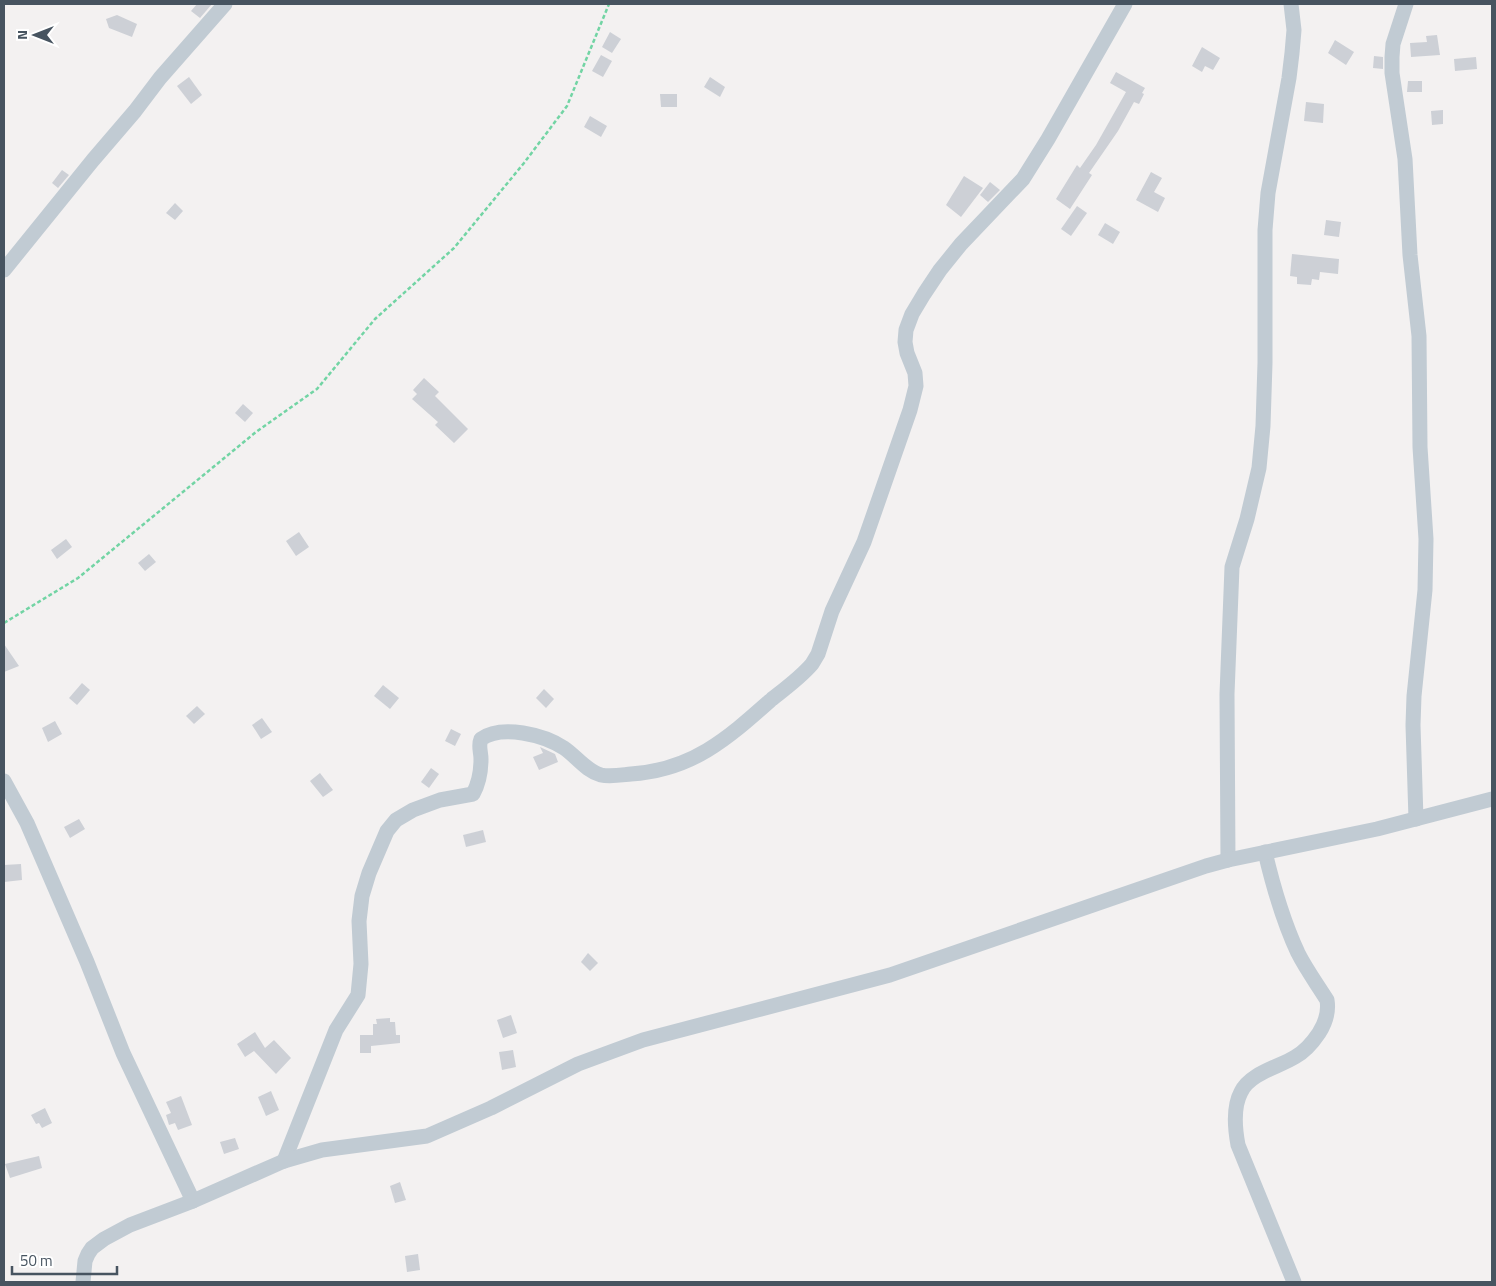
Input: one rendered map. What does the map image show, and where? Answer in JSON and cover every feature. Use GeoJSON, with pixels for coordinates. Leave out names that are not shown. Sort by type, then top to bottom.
{"type":"FeatureCollection","features":[{"type":"Feature","properties":{"kind":"street"},"geometry":{"type":"LineString","coordinates":[[4,270],[93,160],[135,112],[160,78],[225,4]]}},
{"type":"Feature","properties":{"kind":"street"},"geometry":{"type":"LineString","coordinates":[[284,1161],[336,1030],[358,995],[361,964],[360,904],[366,881],[378,850],[392,824],[402,816],[440,800],[473,794],[480,776],[481,756],[479,744],[481,739],[502,733],[536,735],[564,748],[587,767],[600,774],[635,774],[662,770],[694,758],[712,748],[746,722],[812,664],[818,654],[832,612],[864,542],[910,410],[916,379],[914,367],[907,354],[905,342],[906,330],[912,314],[940,270],[961,244],[1022,180],[1048,139],[1125,4]]}},
{"type":"Feature","properties":{"kind":"street"},"geometry":{"type":"LineString","coordinates":[[1228,860],[1227,694],[1232,567],[1247,519],[1259,468],[1263,426],[1268,193],[1291,61],[1294,30],[1291,4]]}},
{"type":"Feature","properties":{"kind":"street"},"geometry":{"type":"LineString","coordinates":[[1406,4],[1395,36],[1392,73],[1405,159],[1410,255],[1418,336],[1420,447],[1426,539],[1425,590],[1414,696],[1416,819]]}},
{"type":"Feature","properties":{"kind":"street"},"geometry":{"type":"LineString","coordinates":[[4,781],[27,822],[87,962],[123,1053],[193,1201]]}},
{"type":"Feature","properties":{"kind":"street"},"geometry":{"type":"LineString","coordinates":[[83,1282],[85,1261],[88,1254],[92,1248],[104,1239],[130,1226],[284,1161],[322,1150],[427,1136],[483,1111],[578,1064],[626,1046],[707,1022],[890,975],[1178,875],[1228,860],[1377,829],[1492,799]]}},
{"type":"Feature","properties":{"kind":"street"},"geometry":{"type":"LineString","coordinates":[[1265,852],[1278,902],[1288,928],[1298,952],[1326,1000],[1328,1007],[1326,1019],[1311,1045],[1297,1057],[1262,1072],[1245,1086],[1240,1092],[1236,1107],[1238,1145],[1294,1282]]}},
{"type":"Feature","properties":{"kind":"path"},"geometry":{"type":"LineString","coordinates":[[4,623],[78,578],[256,432],[317,389],[375,320],[454,248],[524,163],[562,113],[567,106],[609,4]]}},
{"type":"Feature","properties":{"kind":"building"},"geometry":{"type":"Polygon","coordinates":[[[197,4],[212,4],[200,18],[191,11],[197,4]]]}},
{"type":"Feature","properties":{"kind":"building"},"geometry":{"type":"Polygon","coordinates":[[[117,15],[137,24],[132,37],[109,28],[106,19],[117,15]]]}},
{"type":"Feature","properties":{"kind":"building"},"geometry":{"type":"Polygon","coordinates":[[[610,32],[621,39],[612,53],[602,47],[610,32]]]}},
{"type":"Feature","properties":{"kind":"building"},"geometry":{"type":"Polygon","coordinates":[[[1437,35],[1440,55],[1411,57],[1410,43],[1427,42],[1426,36],[1437,35]]]}},
{"type":"Feature","properties":{"kind":"building"},"geometry":{"type":"Polygon","coordinates":[[[1335,40],[1354,52],[1346,65],[1328,53],[1335,40]]]}},
{"type":"Feature","properties":{"kind":"building"},"geometry":{"type":"Polygon","coordinates":[[[1202,47],[1220,58],[1213,70],[1205,66],[1202,72],[1192,66],[1202,47]]]}},
{"type":"Feature","properties":{"kind":"building"},"geometry":{"type":"Polygon","coordinates":[[[601,55],[612,61],[603,77],[592,71],[601,55]]]}},
{"type":"Feature","properties":{"kind":"building"},"geometry":{"type":"Polygon","coordinates":[[[1374,56],[1383,57],[1383,69],[1373,68],[1374,56]]]}},
{"type":"Feature","properties":{"kind":"building"},"geometry":{"type":"Polygon","coordinates":[[[1476,57],[1477,69],[1455,71],[1454,59],[1476,57]]]}},
{"type":"Feature","properties":{"kind":"building"},"geometry":{"type":"Polygon","coordinates":[[[1116,72],[1145,88],[1142,93],[1144,94],[1139,104],[1134,102],[1118,131],[1089,173],[1092,175],[1070,209],[1056,199],[1077,165],[1080,168],[1096,145],[1126,92],[1110,83],[1116,72]]]}},
{"type":"Feature","properties":{"kind":"building"},"geometry":{"type":"Polygon","coordinates":[[[189,77],[202,95],[191,104],[177,86],[189,77]]]}},
{"type":"Feature","properties":{"kind":"building"},"geometry":{"type":"Polygon","coordinates":[[[710,77],[725,87],[720,97],[704,87],[710,77]]]}},
{"type":"Feature","properties":{"kind":"building"},"geometry":{"type":"Polygon","coordinates":[[[1408,81],[1422,81],[1422,92],[1407,92],[1408,81]]]}},
{"type":"Feature","properties":{"kind":"building"},"geometry":{"type":"Polygon","coordinates":[[[660,94],[677,94],[677,107],[661,107],[660,94]]]}},
{"type":"Feature","properties":{"kind":"building"},"geometry":{"type":"Polygon","coordinates":[[[1306,102],[1324,104],[1323,123],[1304,121],[1306,102]]]}},
{"type":"Feature","properties":{"kind":"building"},"geometry":{"type":"Polygon","coordinates":[[[1443,110],[1443,124],[1432,125],[1431,111],[1443,110]]]}},
{"type":"Feature","properties":{"kind":"building"},"geometry":{"type":"Polygon","coordinates":[[[590,116],[607,126],[601,137],[584,127],[590,116]]]}},
{"type":"Feature","properties":{"kind":"building"},"geometry":{"type":"Polygon","coordinates":[[[62,170],[69,175],[58,188],[52,183],[62,170]]]}},
{"type":"Feature","properties":{"kind":"building"},"geometry":{"type":"Polygon","coordinates":[[[1151,172],[1162,178],[1154,192],[1165,198],[1158,212],[1136,200],[1151,172]]]}},
{"type":"Feature","properties":{"kind":"building"},"geometry":{"type":"Polygon","coordinates":[[[964,176],[983,188],[961,217],[946,205],[964,176]]]}},
{"type":"Feature","properties":{"kind":"building"},"geometry":{"type":"Polygon","coordinates":[[[990,182],[1000,190],[988,202],[980,195],[990,182]]]}},
{"type":"Feature","properties":{"kind":"building"},"geometry":{"type":"Polygon","coordinates":[[[175,203],[183,211],[175,220],[166,213],[175,203]]]}},
{"type":"Feature","properties":{"kind":"building"},"geometry":{"type":"Polygon","coordinates":[[[1077,206],[1087,213],[1071,236],[1061,229],[1077,206]]]}},
{"type":"Feature","properties":{"kind":"building"},"geometry":{"type":"Polygon","coordinates":[[[1326,220],[1341,222],[1339,237],[1324,235],[1326,220]]]}},
{"type":"Feature","properties":{"kind":"building"},"geometry":{"type":"Polygon","coordinates":[[[1105,223],[1120,232],[1113,244],[1098,235],[1105,223]]]}},
{"type":"Feature","properties":{"kind":"building"},"geometry":{"type":"Polygon","coordinates":[[[1292,254],[1339,259],[1338,274],[1320,272],[1319,280],[1312,279],[1311,285],[1297,284],[1297,277],[1290,276],[1292,254]]]}},
{"type":"Feature","properties":{"kind":"building"},"geometry":{"type":"Polygon","coordinates":[[[424,378],[439,392],[435,396],[468,429],[454,443],[435,425],[438,422],[412,399],[417,394],[413,390],[424,378]]]}},
{"type":"Feature","properties":{"kind":"building"},"geometry":{"type":"Polygon","coordinates":[[[243,404],[253,413],[245,422],[235,413],[243,404]]]}},
{"type":"Feature","properties":{"kind":"building"},"geometry":{"type":"Polygon","coordinates":[[[299,532],[309,547],[296,556],[286,541],[299,532]]]}},
{"type":"Feature","properties":{"kind":"building"},"geometry":{"type":"Polygon","coordinates":[[[66,539],[72,547],[57,559],[51,550],[66,539]]]}},
{"type":"Feature","properties":{"kind":"building"},"geometry":{"type":"Polygon","coordinates":[[[149,554],[156,562],[145,571],[138,563],[149,554]]]}},
{"type":"Feature","properties":{"kind":"building"},"geometry":{"type":"Polygon","coordinates":[[[4,644],[19,666],[4,672],[4,644]]]}},
{"type":"Feature","properties":{"kind":"building"},"geometry":{"type":"Polygon","coordinates":[[[82,683],[90,690],[77,705],[69,698],[82,683]]]}},
{"type":"Feature","properties":{"kind":"building"},"geometry":{"type":"Polygon","coordinates":[[[383,685],[399,698],[390,709],[374,696],[383,685]]]}},
{"type":"Feature","properties":{"kind":"building"},"geometry":{"type":"Polygon","coordinates":[[[544,689],[554,699],[546,708],[536,698],[544,689]]]}},
{"type":"Feature","properties":{"kind":"building"},"geometry":{"type":"Polygon","coordinates":[[[197,706],[205,714],[194,724],[186,716],[197,706]]]}},
{"type":"Feature","properties":{"kind":"building"},"geometry":{"type":"Polygon","coordinates":[[[262,718],[272,732],[261,739],[252,725],[262,718]]]}},
{"type":"Feature","properties":{"kind":"building"},"geometry":{"type":"Polygon","coordinates":[[[55,721],[62,734],[48,742],[42,728],[55,721]]]}},
{"type":"Feature","properties":{"kind":"building"},"geometry":{"type":"Polygon","coordinates":[[[451,729],[461,734],[455,746],[445,741],[451,729]]]}},
{"type":"Feature","properties":{"kind":"building"},"geometry":{"type":"Polygon","coordinates":[[[540,747],[555,754],[558,762],[539,770],[533,757],[543,753],[540,747]]]}},
{"type":"Feature","properties":{"kind":"building"},"geometry":{"type":"Polygon","coordinates":[[[431,768],[439,774],[429,788],[421,782],[431,768]]]}},
{"type":"Feature","properties":{"kind":"building"},"geometry":{"type":"Polygon","coordinates":[[[320,773],[333,790],[323,797],[310,781],[320,773]]]}},
{"type":"Feature","properties":{"kind":"building"},"geometry":{"type":"Polygon","coordinates":[[[79,819],[85,829],[70,838],[64,827],[79,819]]]}},
{"type":"Feature","properties":{"kind":"building"},"geometry":{"type":"Polygon","coordinates":[[[483,830],[486,842],[466,847],[463,835],[483,830]]]}},
{"type":"Feature","properties":{"kind":"building"},"geometry":{"type":"Polygon","coordinates":[[[21,864],[22,880],[4,882],[4,865],[21,864]]]}},
{"type":"Feature","properties":{"kind":"building"},"geometry":{"type":"Polygon","coordinates":[[[588,953],[598,963],[590,971],[581,962],[588,953]]]}},
{"type":"Feature","properties":{"kind":"building"},"geometry":{"type":"Polygon","coordinates":[[[511,1015],[517,1033],[503,1038],[497,1020],[511,1015]]]}},
{"type":"Feature","properties":{"kind":"building"},"geometry":{"type":"Polygon","coordinates":[[[390,1018],[390,1022],[395,1022],[396,1035],[400,1035],[400,1043],[371,1046],[371,1053],[360,1053],[360,1035],[373,1035],[373,1024],[377,1024],[376,1019],[390,1018]]]}},
{"type":"Feature","properties":{"kind":"building"},"geometry":{"type":"Polygon","coordinates":[[[255,1032],[265,1048],[274,1040],[291,1058],[276,1074],[254,1051],[245,1057],[237,1044],[255,1032]]]}},
{"type":"Feature","properties":{"kind":"building"},"geometry":{"type":"Polygon","coordinates":[[[513,1050],[516,1067],[502,1070],[499,1052],[513,1050]]]}},
{"type":"Feature","properties":{"kind":"building"},"geometry":{"type":"Polygon","coordinates":[[[271,1091],[279,1110],[266,1116],[258,1097],[271,1091]]]}},
{"type":"Feature","properties":{"kind":"building"},"geometry":{"type":"Polygon","coordinates":[[[181,1096],[192,1125],[178,1130],[175,1123],[169,1125],[166,1115],[171,1113],[166,1102],[181,1096]]]}},
{"type":"Feature","properties":{"kind":"building"},"geometry":{"type":"Polygon","coordinates":[[[45,1108],[52,1123],[42,1128],[39,1123],[36,1124],[31,1115],[45,1108]]]}},
{"type":"Feature","properties":{"kind":"building"},"geometry":{"type":"Polygon","coordinates":[[[235,1138],[239,1149],[224,1154],[220,1142],[235,1138]]]}},
{"type":"Feature","properties":{"kind":"building"},"geometry":{"type":"Polygon","coordinates":[[[39,1156],[42,1168],[10,1178],[5,1164],[39,1156]]]}},
{"type":"Feature","properties":{"kind":"building"},"geometry":{"type":"Polygon","coordinates":[[[400,1182],[406,1200],[395,1203],[390,1186],[400,1182]]]}},
{"type":"Feature","properties":{"kind":"building"},"geometry":{"type":"Polygon","coordinates":[[[418,1254],[420,1270],[407,1272],[405,1256],[418,1254]]]}}]}
